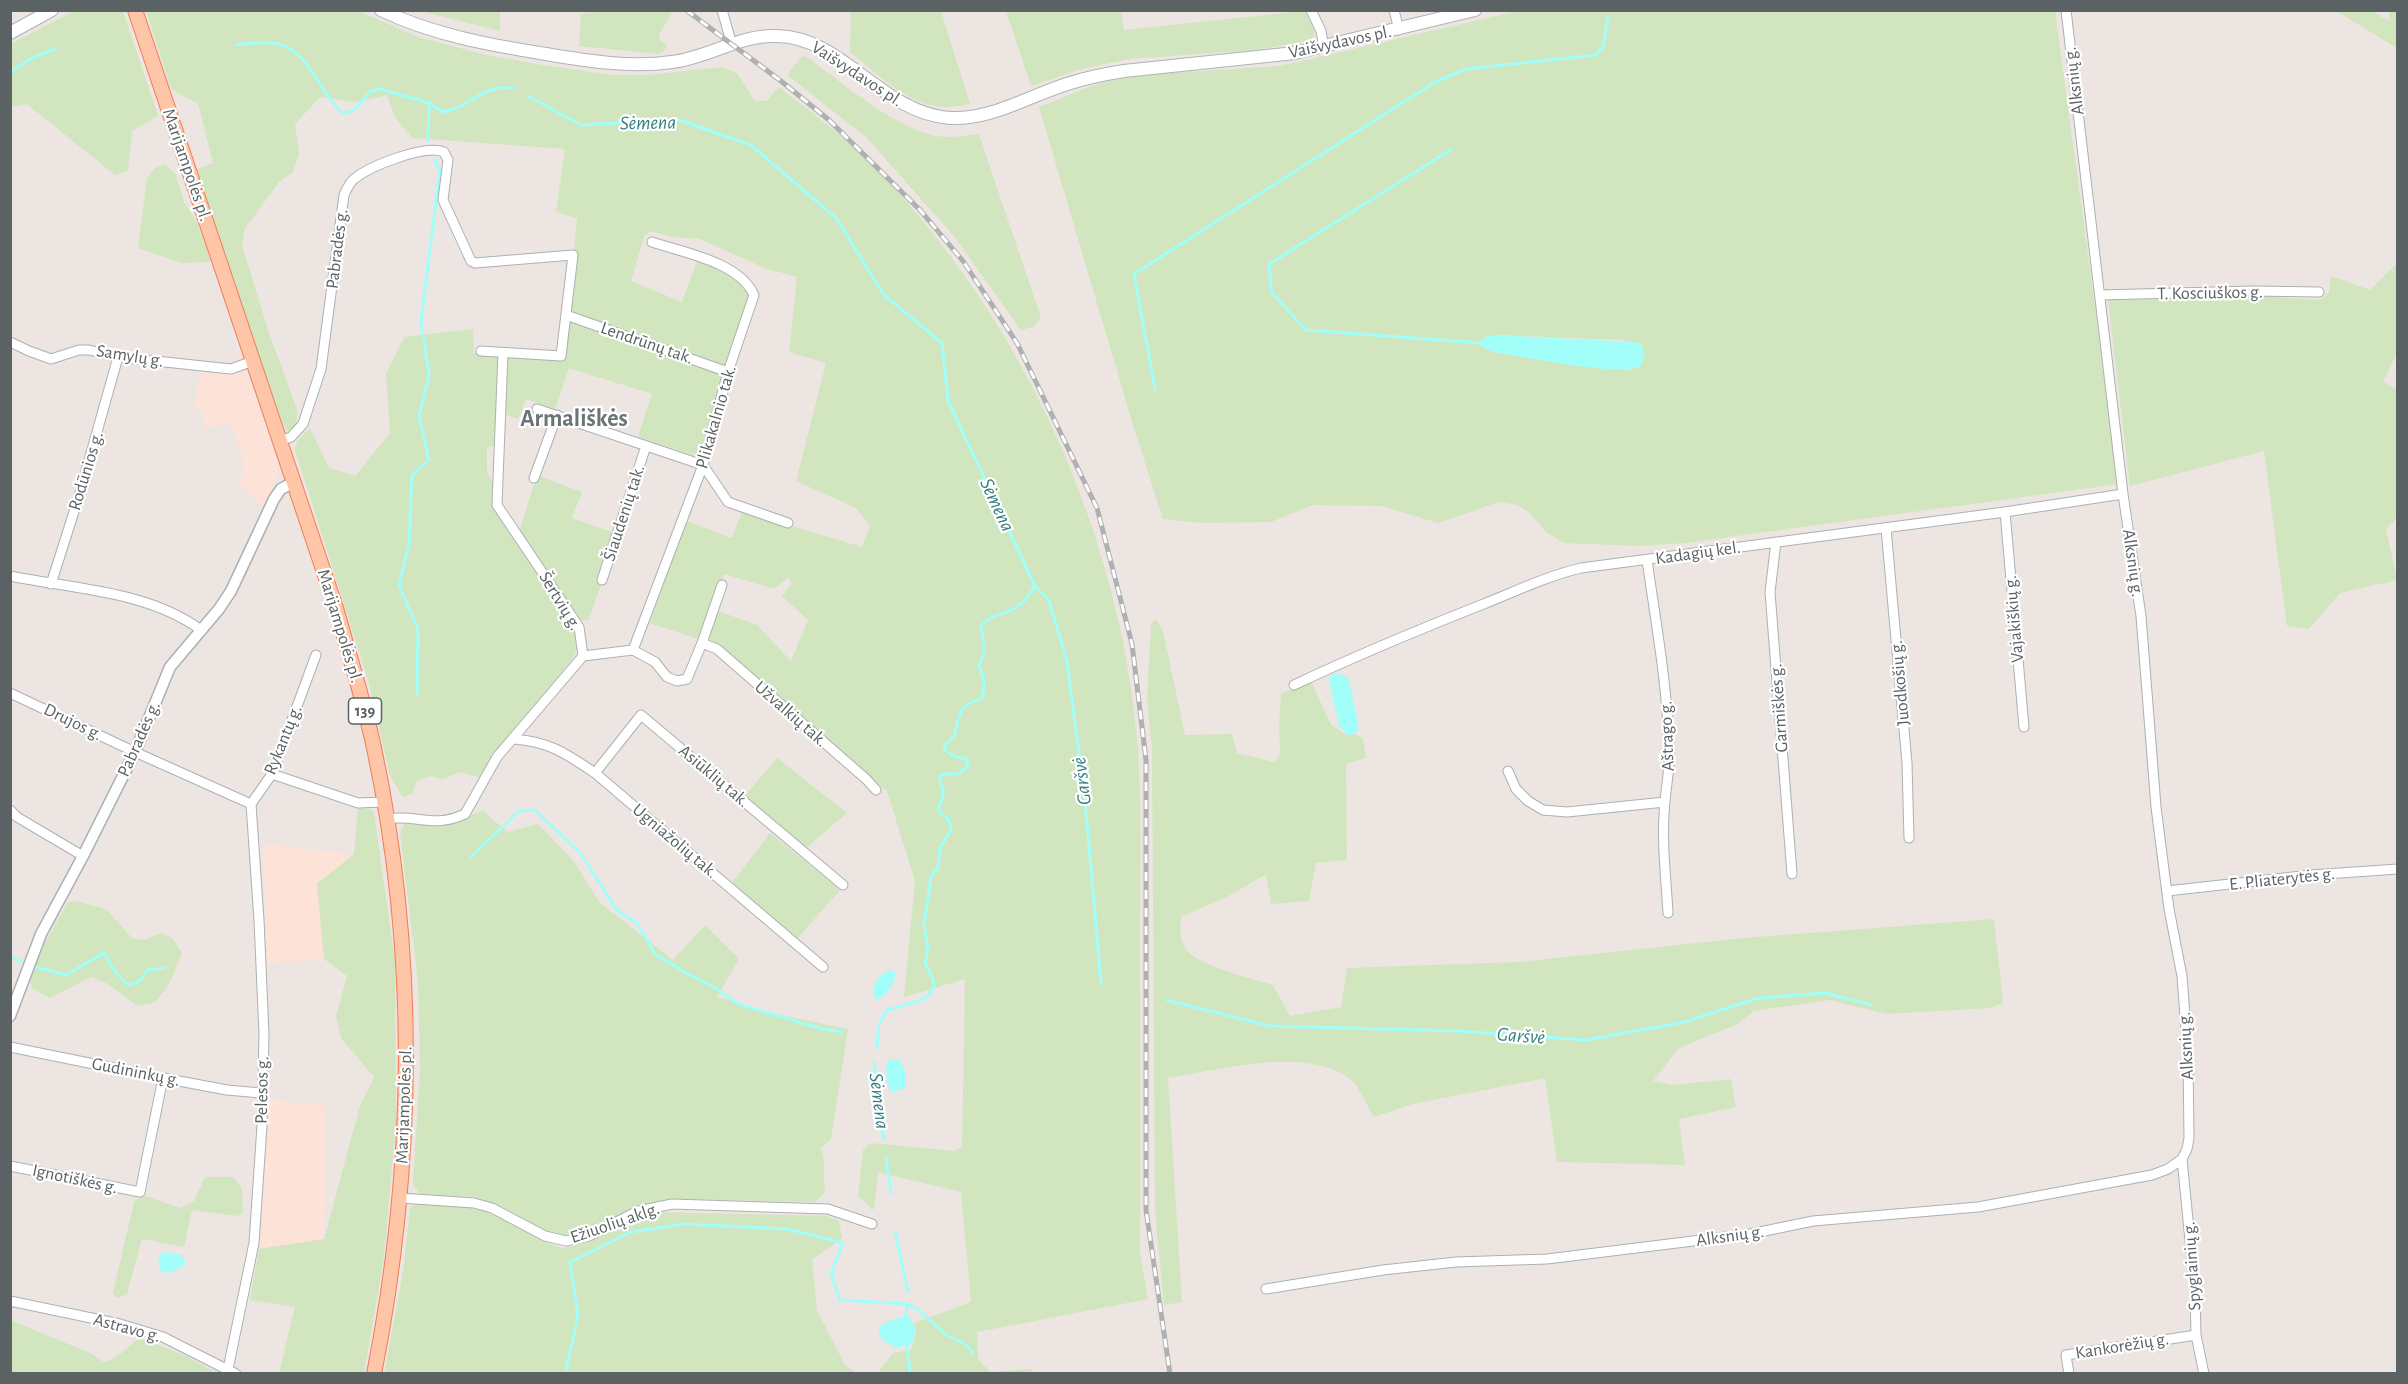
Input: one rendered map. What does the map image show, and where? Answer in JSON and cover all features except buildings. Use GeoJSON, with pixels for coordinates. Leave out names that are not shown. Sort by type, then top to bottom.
{"type":"FeatureCollection","features":[{"type":"Feature","properties":{"kind":"main road"},"geometry":{"type":"LineString","coordinates":[[10,33],[52,10]]}},
{"type":"Feature","properties":{"kind":"main road","name":"Marijampolės pl."},"geometry":{"type":"LineString","coordinates":[[135,10],[336,608],[361,693],[387,819],[397,890],[404,974],[406,1088],[394,1259],[374,1374]]}},
{"type":"Feature","properties":{"kind":"main road","name":"Vaišvydavos pl."},"geometry":{"type":"LineString","coordinates":[[381,10],[417,26],[450,36],[503,47],[638,65],[676,62],[763,36],[776,35],[799,39],[827,52],[903,105],[931,115],[950,118],[989,113],[1066,84],[1124,71],[1257,58],[1324,48],[1475,10]]}},
{"type":"Feature","properties":{"kind":"street"},"geometry":{"type":"LineString","coordinates":[[722,10],[732,45]]}},
{"type":"Feature","properties":{"kind":"street"},"geometry":{"type":"LineString","coordinates":[[1311,10],[1321,31],[1324,48]]}},
{"type":"Feature","properties":{"kind":"street"},"geometry":{"type":"LineString","coordinates":[[1394,10],[1399,30]]}},
{"type":"Feature","properties":{"kind":"street","name":"Alksnių g."},"geometry":{"type":"LineString","coordinates":[[1266,1289],[1383,1270],[1456,1262],[1546,1259],[1750,1234],[1814,1221],[1978,1207],[2152,1175],[2168,1169],[2182,1159],[2189,1138],[2188,1057],[2182,975],[2167,891],[2156,807],[2141,616],[2123,494],[2066,10]]}},
{"type":"Feature","properties":{"kind":"street","name":"Pabradės g."},"geometry":{"type":"LineString","coordinates":[[280,441],[296,433],[303,424],[317,384],[325,345],[344,195],[353,180],[366,171],[406,156],[439,150],[444,152],[448,160],[443,200],[471,261],[573,255],[566,315]]}},
{"type":"Feature","properties":{"kind":"street","name":"Plikakalnio tak."},"geometry":{"type":"LineString","coordinates":[[633,650],[703,465],[728,372],[754,295],[749,284],[728,268],[652,242]]}},
{"type":"Feature","properties":{"kind":"street","name":"T. Kosciuškos g."},"geometry":{"type":"LineString","coordinates":[[2100,295],[2252,291],[2319,292]]}},
{"type":"Feature","properties":{"kind":"street"},"geometry":{"type":"LineString","coordinates":[[481,351],[561,356],[566,315]]}},
{"type":"Feature","properties":{"kind":"street","name":"Lendrūnų tak."},"geometry":{"type":"LineString","coordinates":[[566,315],[728,372]]}},
{"type":"Feature","properties":{"kind":"street","name":"Samylų g."},"geometry":{"type":"LineString","coordinates":[[10,342],[51,359],[79,350],[89,350],[118,357],[231,369],[253,362]]}},
{"type":"Feature","properties":{"kind":"street","name":"Šertvių g."},"geometry":{"type":"LineString","coordinates":[[387,819],[407,818],[438,823],[465,814],[497,757],[583,656],[579,627],[497,505],[503,353]]}},
{"type":"Feature","properties":{"kind":"street","name":"Rodūnios g."},"geometry":{"type":"LineString","coordinates":[[51,584],[79,496],[118,357]]}},
{"type":"Feature","properties":{"kind":"street"},"geometry":{"type":"LineString","coordinates":[[537,409],[703,465],[728,502],[788,523]]}},
{"type":"Feature","properties":{"kind":"street"},"geometry":{"type":"LineString","coordinates":[[534,478],[556,415]]}},
{"type":"Feature","properties":{"kind":"street","name":"Šiaudenių tak."},"geometry":{"type":"LineString","coordinates":[[602,580],[646,446]]}},
{"type":"Feature","properties":{"kind":"street","name":"Pabradės g."},"geometry":{"type":"LineString","coordinates":[[10,1016],[41,934],[135,752],[170,667],[219,609],[231,591],[277,494],[294,482]]}},
{"type":"Feature","properties":{"kind":"street","name":"Kadagių kel."},"geometry":{"type":"LineString","coordinates":[[1294,685],[1345,661],[1559,574],[1591,566],[2005,512],[2123,494]]}},
{"type":"Feature","properties":{"kind":"street","name":"Vajakiškių g."},"geometry":{"type":"LineString","coordinates":[[2005,512],[2024,726]]}},
{"type":"Feature","properties":{"kind":"street","name":"Juodkošių g."},"geometry":{"type":"LineString","coordinates":[[1886,528],[1907,763],[1909,838]]}},
{"type":"Feature","properties":{"kind":"street","name":"Garmiškės g."},"geometry":{"type":"LineString","coordinates":[[1776,542],[1770,592],[1792,874]]}},
{"type":"Feature","properties":{"kind":"street","name":"Aštrago g."},"geometry":{"type":"LineString","coordinates":[[1647,560],[1666,697],[1669,753],[1665,802],[1668,913]]}},
{"type":"Feature","properties":{"kind":"street"},"geometry":{"type":"LineString","coordinates":[[10,576],[154,604],[178,614],[201,630]]}},
{"type":"Feature","properties":{"kind":"street"},"geometry":{"type":"LineString","coordinates":[[583,656],[633,650],[655,663],[667,677],[677,681],[687,679],[702,644],[722,585]]}},
{"type":"Feature","properties":{"kind":"street","name":"Užvalkių tak."},"geometry":{"type":"LineString","coordinates":[[702,644],[717,649],[876,790]]}},
{"type":"Feature","properties":{"kind":"street","name":"Rykantų g."},"geometry":{"type":"LineString","coordinates":[[251,804],[272,774],[316,656]]}},
{"type":"Feature","properties":{"kind":"street","name":"Drujos g."},"geometry":{"type":"LineString","coordinates":[[10,693],[135,752]]}},
{"type":"Feature","properties":{"kind":"street","name":"Asiūklių tak."},"geometry":{"type":"LineString","coordinates":[[595,773],[641,715],[843,885]]}},
{"type":"Feature","properties":{"kind":"street","name":"Ugniažolių tak."},"geometry":{"type":"LineString","coordinates":[[514,739],[538,741],[563,752],[595,773],[823,967]]}},
{"type":"Feature","properties":{"kind":"street"},"geometry":{"type":"LineString","coordinates":[[135,752],[251,804]]}},
{"type":"Feature","properties":{"kind":"street"},"geometry":{"type":"LineString","coordinates":[[1508,771],[1516,789],[1528,801],[1543,810],[1567,812],[1665,802]]}},
{"type":"Feature","properties":{"kind":"street"},"geometry":{"type":"LineString","coordinates":[[272,774],[358,803],[384,802]]}},
{"type":"Feature","properties":{"kind":"street","name":"Pelesos g."},"geometry":{"type":"LineString","coordinates":[[231,1372],[254,1244],[262,1126],[264,1034],[251,804]]}},
{"type":"Feature","properties":{"kind":"street"},"geometry":{"type":"LineString","coordinates":[[10,810],[17,817],[83,856]]}},
{"type":"Feature","properties":{"kind":"street","name":"E. Pliaterytės g."},"geometry":{"type":"LineString","coordinates":[[2167,891],[2311,875],[2397,869]]}},
{"type":"Feature","properties":{"kind":"street","name":"Gudininkų g."},"geometry":{"type":"LineString","coordinates":[[10,1047],[227,1090],[261,1093]]}},
{"type":"Feature","properties":{"kind":"street","name":"Ignotiškės g."},"geometry":{"type":"LineString","coordinates":[[10,1166],[140,1192],[163,1078]]}},
{"type":"Feature","properties":{"kind":"street","name":"Spyglainių g."},"geometry":{"type":"LineString","coordinates":[[2182,1159],[2195,1291],[2196,1335],[2204,1374]]}},
{"type":"Feature","properties":{"kind":"street","name":"Ežiuolių aklg."},"geometry":{"type":"LineString","coordinates":[[400,1198],[474,1203],[492,1208],[545,1236],[566,1241],[589,1236],[638,1211],[672,1204],[828,1209],[872,1224]]}},
{"type":"Feature","properties":{"kind":"street","name":"Astravo g."},"geometry":{"type":"LineString","coordinates":[[10,1301],[120,1324],[163,1337],[231,1372]]}},
{"type":"Feature","properties":{"kind":"street","name":"Kankorėžių g."},"geometry":{"type":"LineString","coordinates":[[2069,1374],[2066,1355],[2196,1335]]}},
{"type":"Feature","properties":{"kind":"shaded area"},"geometry":{"type":"Polygon","coordinates":[[[240,352],[280,470],[263,507],[238,486],[243,472],[243,459],[231,424],[202,428],[204,412],[194,409],[202,362],[227,366],[236,361],[240,352]]]}},
{"type":"Feature","properties":{"kind":"shaded area"},"geometry":{"type":"Polygon","coordinates":[[[263,844],[355,854],[317,884],[324,959],[267,964],[263,844]]]}},
{"type":"Feature","properties":{"kind":"shaded area"},"geometry":{"type":"Polygon","coordinates":[[[268,1098],[326,1107],[324,1240],[259,1249],[268,1098]]]}},
{"type":"Feature","properties":{"kind":"green space"},"geometry":{"type":"Polygon","coordinates":[[[605,10],[673,11],[659,35],[659,39],[667,45],[664,51],[658,54],[579,46],[581,14],[605,10]]]}},
{"type":"Feature","properties":{"kind":"green space"},"geometry":{"type":"Polygon","coordinates":[[[74,11],[123,11],[158,116],[132,131],[128,171],[115,175],[27,104],[11,107],[11,44],[74,11]]]}},
{"type":"Feature","properties":{"kind":"green space"},"geometry":{"type":"Polygon","coordinates":[[[146,11],[358,11],[421,38],[486,55],[542,65],[613,75],[647,75],[722,67],[737,73],[755,101],[766,101],[779,87],[833,129],[863,156],[919,216],[969,282],[1014,354],[1053,429],[1085,508],[1110,588],[1128,670],[1138,751],[1140,798],[1140,1252],[1148,1299],[977,1332],[978,1359],[990,1372],[1030,1369],[1036,1373],[878,1373],[893,1353],[911,1350],[916,1333],[914,1323],[971,1302],[961,1192],[878,1172],[874,1210],[858,1197],[863,1150],[870,1143],[954,1151],[962,1147],[965,979],[904,997],[915,881],[887,791],[722,647],[707,638],[718,611],[757,625],[791,661],[808,620],[782,596],[791,584],[789,577],[774,589],[724,574],[698,639],[650,623],[686,521],[732,538],[742,511],[862,547],[870,526],[856,508],[796,481],[826,363],[789,352],[797,277],[765,268],[699,239],[671,237],[650,231],[644,237],[631,281],[682,302],[697,261],[721,269],[735,277],[752,295],[700,457],[638,437],[652,394],[569,368],[555,409],[526,399],[518,419],[504,414],[506,356],[564,357],[577,218],[556,212],[565,149],[412,138],[395,117],[387,95],[354,102],[320,97],[295,124],[299,154],[293,172],[279,182],[244,230],[242,245],[268,330],[297,410],[295,426],[291,431],[285,429],[238,297],[197,169],[213,163],[198,104],[171,89],[146,11]]]}},
{"type":"Feature","properties":{"kind":"green space"},"geometry":{"type":"Polygon","coordinates":[[[421,11],[500,11],[500,31],[428,13],[421,11]]]}},
{"type":"Feature","properties":{"kind":"green space"},"geometry":{"type":"Polygon","coordinates":[[[851,11],[941,11],[970,104],[952,107],[929,105],[904,94],[881,78],[850,52],[851,11]]]}},
{"type":"Feature","properties":{"kind":"green space"},"geometry":{"type":"Polygon","coordinates":[[[1006,11],[1121,11],[1124,30],[1304,11],[1312,21],[1314,36],[1312,40],[1255,50],[1130,59],[1081,69],[1031,86],[1006,11]]]}},
{"type":"Feature","properties":{"kind":"green space"},"geometry":{"type":"Polygon","coordinates":[[[1518,11],[2055,11],[2119,484],[1685,543],[1639,546],[1564,543],[1546,532],[1530,513],[1517,505],[1499,502],[1438,523],[1381,506],[1313,505],[1271,522],[1202,523],[1163,519],[1039,107],[1099,83],[1140,75],[1280,66],[1518,11]],[[1495,335],[1482,347],[1494,352],[1610,369],[1632,370],[1641,344],[1622,340],[1495,335]]]}},
{"type":"Feature","properties":{"kind":"green space"},"geometry":{"type":"Polygon","coordinates":[[[2336,11],[2371,11],[2389,21],[2389,11],[2397,11],[2397,48],[2336,11]]]}},
{"type":"Feature","properties":{"kind":"green space"},"geometry":{"type":"Polygon","coordinates":[[[802,56],[874,106],[912,128],[947,137],[979,134],[1041,318],[1033,327],[1021,330],[954,236],[866,137],[787,75],[802,56]]]}},
{"type":"Feature","properties":{"kind":"green space"},"geometry":{"type":"Polygon","coordinates":[[[165,165],[175,173],[184,202],[197,222],[211,262],[182,263],[138,248],[147,178],[155,168],[165,165]]]}},
{"type":"Feature","properties":{"kind":"green space"},"geometry":{"type":"Polygon","coordinates":[[[2397,263],[2397,353],[2383,382],[2397,390],[2397,518],[2386,529],[2397,580],[2340,593],[2309,629],[2287,626],[2264,451],[2130,486],[2108,300],[2255,296],[2320,300],[2329,292],[2331,276],[2370,290],[2397,263]]]}},
{"type":"Feature","properties":{"kind":"green space"},"geometry":{"type":"Polygon","coordinates":[[[473,329],[474,353],[497,356],[498,361],[494,446],[487,447],[487,471],[493,484],[492,503],[575,626],[578,643],[575,655],[479,777],[460,772],[443,779],[429,776],[417,781],[412,794],[403,797],[390,776],[369,683],[295,450],[297,441],[310,428],[329,468],[355,476],[390,433],[386,374],[404,337],[473,329]]]}},
{"type":"Feature","properties":{"kind":"green space"},"geometry":{"type":"Polygon","coordinates":[[[537,475],[582,492],[572,518],[620,535],[588,620],[580,620],[519,532],[537,475]]]}},
{"type":"Feature","properties":{"kind":"green space"},"geometry":{"type":"Polygon","coordinates":[[[1156,619],[1163,631],[1185,735],[1232,734],[1237,753],[1274,762],[1280,754],[1281,694],[1311,681],[1331,725],[1348,736],[1354,734],[1363,738],[1366,758],[1346,764],[1347,860],[1316,863],[1309,901],[1271,904],[1266,874],[1227,897],[1181,917],[1182,942],[1192,955],[1226,971],[1273,985],[1290,1016],[1341,1007],[1347,968],[1518,962],[1744,938],[1994,919],[2003,1003],[1990,1008],[1886,1014],[1830,1000],[1753,1011],[1738,1024],[1679,1048],[1653,1081],[1673,1085],[1731,1079],[1736,1107],[1679,1119],[1685,1165],[1557,1162],[1545,1078],[1413,1104],[1374,1117],[1359,1090],[1349,1078],[1330,1068],[1308,1063],[1261,1063],[1168,1078],[1182,1302],[1164,1305],[1155,1212],[1152,747],[1147,699],[1151,623],[1156,619]]]}},
{"type":"Feature","properties":{"kind":"green space"},"geometry":{"type":"Polygon","coordinates":[[[777,758],[847,813],[804,850],[744,797],[777,758]]]}},
{"type":"Feature","properties":{"kind":"green space"},"geometry":{"type":"Polygon","coordinates":[[[358,808],[371,809],[374,813],[395,961],[396,1122],[384,1258],[364,1373],[279,1373],[295,1307],[250,1300],[259,1249],[324,1239],[360,1106],[374,1077],[341,1038],[336,1016],[347,976],[324,959],[317,884],[354,854],[358,808]]]}},
{"type":"Feature","properties":{"kind":"green space"},"geometry":{"type":"Polygon","coordinates":[[[483,811],[508,832],[538,824],[573,860],[600,903],[673,960],[705,925],[739,959],[717,997],[776,1014],[848,1029],[831,1139],[821,1148],[825,1193],[815,1202],[682,1199],[653,1202],[621,1213],[579,1234],[560,1236],[545,1231],[507,1209],[475,1197],[420,1194],[413,1185],[420,1069],[418,982],[400,833],[405,822],[440,827],[483,811]]]}},
{"type":"Feature","properties":{"kind":"green space"},"geometry":{"type":"Polygon","coordinates":[[[770,833],[840,890],[796,940],[731,884],[770,833]]]}},
{"type":"Feature","properties":{"kind":"green space"},"geometry":{"type":"Polygon","coordinates":[[[76,901],[106,909],[132,938],[144,940],[161,933],[172,938],[182,953],[168,987],[154,1003],[137,1006],[108,984],[91,977],[50,998],[33,989],[30,981],[42,948],[68,902],[76,901]]]}},
{"type":"Feature","properties":{"kind":"green space"},"geometry":{"type":"Polygon","coordinates":[[[205,1177],[233,1177],[242,1188],[243,1212],[237,1216],[192,1210],[184,1247],[142,1239],[127,1294],[117,1298],[113,1293],[134,1202],[142,1195],[181,1208],[194,1201],[205,1177]]]}},
{"type":"Feature","properties":{"kind":"green space"},"geometry":{"type":"Polygon","coordinates":[[[417,1204],[468,1207],[505,1218],[543,1241],[562,1248],[593,1241],[632,1219],[653,1212],[827,1216],[839,1221],[842,1238],[812,1260],[817,1310],[845,1365],[856,1373],[384,1374],[403,1271],[410,1208],[417,1204]]]}},
{"type":"Feature","properties":{"kind":"green space"},"geometry":{"type":"Polygon","coordinates":[[[10,1320],[90,1353],[104,1362],[119,1355],[140,1338],[186,1356],[216,1373],[11,1373],[10,1320]]]}},
{"type":"Feature","properties":{"kind":"water"},"geometry":{"type":"Polygon","coordinates":[[[1494,335],[1635,342],[1641,344],[1645,357],[1640,367],[1627,369],[1569,365],[1494,352],[1482,347],[1484,337],[1494,335]]]}},
{"type":"Feature","properties":{"kind":"water"},"geometry":{"type":"Polygon","coordinates":[[[1337,673],[1346,676],[1349,681],[1358,722],[1358,732],[1348,736],[1339,725],[1329,682],[1330,676],[1337,673]]]}},
{"type":"Feature","properties":{"kind":"water"},"geometry":{"type":"Polygon","coordinates":[[[889,970],[895,972],[892,985],[887,993],[876,1000],[874,987],[876,982],[889,970]]]}},
{"type":"Feature","properties":{"kind":"water"},"geometry":{"type":"Polygon","coordinates":[[[891,1059],[900,1060],[906,1074],[905,1088],[891,1092],[887,1082],[886,1063],[891,1059]]]}},
{"type":"Feature","properties":{"kind":"water"},"geometry":{"type":"Polygon","coordinates":[[[166,1252],[182,1255],[186,1264],[172,1272],[162,1273],[158,1262],[161,1254],[166,1252]]]}},
{"type":"Feature","properties":{"kind":"water"},"geometry":{"type":"Polygon","coordinates":[[[907,1315],[915,1328],[912,1343],[897,1348],[885,1342],[878,1334],[882,1324],[907,1315]]]}},
{"type":"Feature","properties":{"kind":"waterway"},"geometry":{"type":"LineString","coordinates":[[1155,389],[1134,274],[1435,82],[1466,69],[1596,55],[1603,47],[1608,17]]}},
{"type":"Feature","properties":{"kind":"waterway","name":"Sėmena"},"geometry":{"type":"LineString","coordinates":[[236,45],[268,43],[279,44],[290,49],[307,64],[342,113],[353,111],[371,91],[380,89],[429,103],[443,112],[492,90],[514,88]]}},
{"type":"Feature","properties":{"kind":"waterway","name":"Sėmena"},"geometry":{"type":"LineString","coordinates":[[10,72],[32,58],[55,49]]}},
{"type":"Feature","properties":{"kind":"waterway","name":"Sėmena"},"geometry":{"type":"LineString","coordinates":[[528,96],[581,125],[679,120],[751,145],[836,218],[884,295],[942,343],[948,401],[1035,586],[1022,604],[987,620],[981,627],[985,651],[979,666],[984,680],[983,697],[963,707],[955,735],[944,746],[950,754],[967,759],[968,766],[958,774],[939,776],[943,794],[938,811],[949,820],[951,830],[940,848],[938,868],[931,876],[924,926],[928,949],[925,963],[934,986],[929,995],[922,1000],[887,1010],[879,1024],[877,1048]]}},
{"type":"Feature","properties":{"kind":"waterway"},"geometry":{"type":"LineString","coordinates":[[428,141],[429,104]]}},
{"type":"Feature","properties":{"kind":"waterway"},"geometry":{"type":"LineString","coordinates":[[1452,149],[1269,264],[1272,293],[1306,330],[1481,343]]}},
{"type":"Feature","properties":{"kind":"waterway"},"geometry":{"type":"LineString","coordinates":[[417,694],[418,629],[399,586],[409,543],[412,475],[429,460],[419,416],[429,374],[421,321],[440,170],[434,159]]}},
{"type":"Feature","properties":{"kind":"waterway","name":"Garšvė"},"geometry":{"type":"LineString","coordinates":[[1035,586],[1049,600],[1067,662],[1085,799],[1101,984]]}},
{"type":"Feature","properties":{"kind":"waterway"},"geometry":{"type":"LineString","coordinates":[[471,857],[519,811],[535,810],[581,854],[617,910],[637,923],[655,954],[712,986],[738,1004],[822,1029],[842,1032]]}},
{"type":"Feature","properties":{"kind":"waterway"},"geometry":{"type":"LineString","coordinates":[[35,967],[66,975],[104,953],[115,972],[128,985],[140,981],[148,970],[164,968]]}},
{"type":"Feature","properties":{"kind":"waterway"},"geometry":{"type":"LineString","coordinates":[[10,957],[21,961]]}},
{"type":"Feature","properties":{"kind":"waterway","name":"Garšvė"},"geometry":{"type":"LineString","coordinates":[[1166,1000],[1270,1026],[1459,1031],[1586,1040],[1684,1022],[1759,998],[1826,993],[1871,1005]]}},
{"type":"Feature","properties":{"kind":"waterway","name":"Sėmena"},"geometry":{"type":"LineString","coordinates":[[874,1062],[884,1139]]}},
{"type":"Feature","properties":{"kind":"waterway","name":"Sėmena"},"geometry":{"type":"LineString","coordinates":[[886,1156],[891,1194]]}},
{"type":"Feature","properties":{"kind":"waterway"},"geometry":{"type":"LineString","coordinates":[[565,1374],[578,1316],[570,1262],[631,1232],[684,1224],[787,1229],[843,1243],[831,1273],[840,1300],[908,1304],[919,1310],[945,1334],[965,1344],[973,1353]]}},
{"type":"Feature","properties":{"kind":"waterway","name":"Sėmena"},"geometry":{"type":"LineString","coordinates":[[895,1232],[908,1291]]}},
{"type":"Feature","properties":{"kind":"waterway","name":"Sėmena"},"geometry":{"type":"LineString","coordinates":[[905,1318],[908,1304]]}},
{"type":"Feature","properties":{"kind":"waterway","name":"Sėmena"},"geometry":{"type":"LineString","coordinates":[[907,1342],[910,1374]]}},
{"type":"Feature","properties":{"kind":"railway"},"geometry":{"type":"LineString","coordinates":[[686,10],[829,120],[920,210],[963,261],[1017,343],[1097,508],[1132,644],[1146,760],[1146,1210],[1170,1374]]}},
{"type":"Feature","properties":{"kind":"district","name":"Armališkės"},"geometry":{"type":"Point","coordinates":[574,419]}}]}
